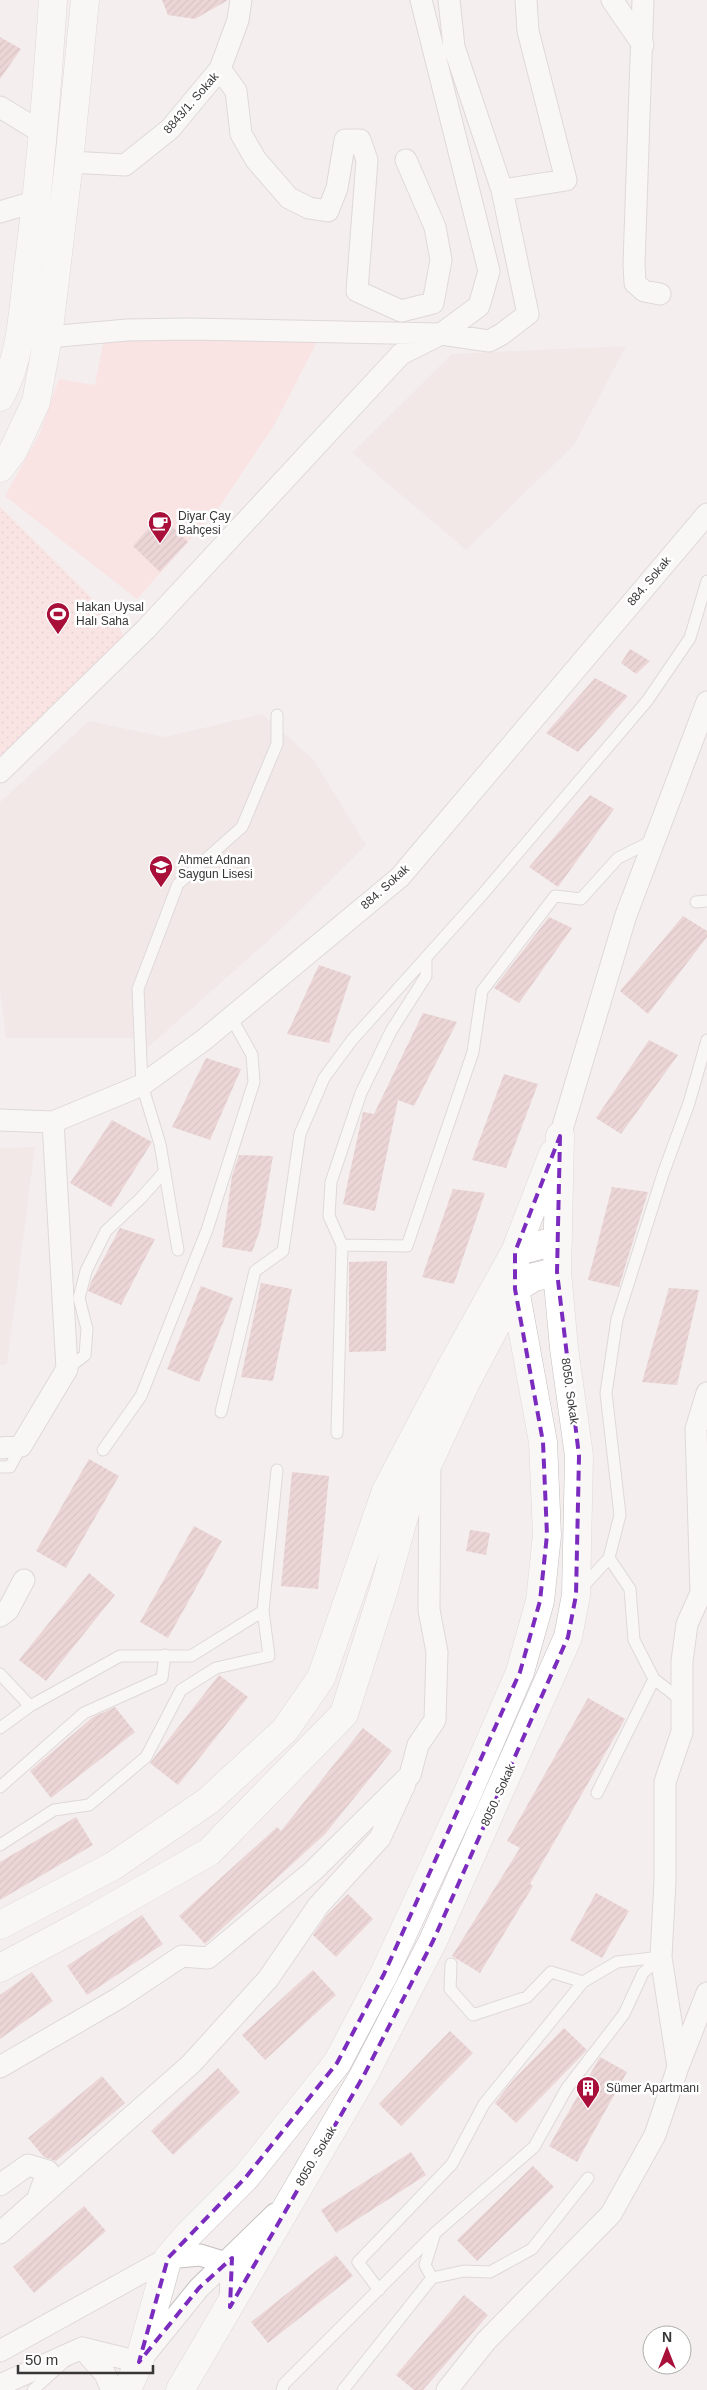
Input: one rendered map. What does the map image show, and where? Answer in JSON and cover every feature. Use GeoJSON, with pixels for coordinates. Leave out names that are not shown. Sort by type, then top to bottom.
{"type":"FeatureCollection","features":[{"type":"Feature","properties":{"kind":"street"},"geometry":{"type":"LineString","coordinates":[[0,397],[5,388],[19,338],[44,134],[53,0]]}},
{"type":"Feature","properties":{"kind":"street"},"geometry":{"type":"LineString","coordinates":[[0,468],[13,451],[36,402],[48,337],[69,162],[84,0]]}},
{"type":"Feature","properties":{"kind":"street","name":"8843/1. Sokak"},"geometry":{"type":"LineString","coordinates":[[69,162],[125,165],[170,129],[220,69],[238,20],[241,0]]}},
{"type":"Feature","properties":{"kind":"street"},"geometry":{"type":"LineString","coordinates":[[0,772],[146,629],[401,354],[441,334],[479,306],[489,271],[421,0]]}},
{"type":"Feature","properties":{"kind":"street"},"geometry":{"type":"LineString","coordinates":[[48,337],[127,330],[188,329],[441,334],[489,342],[528,314],[502,190],[454,47],[449,0]]}},
{"type":"Feature","properties":{"kind":"street"},"geometry":{"type":"LineString","coordinates":[[502,190],[566,180],[528,31],[526,0]]}},
{"type":"Feature","properties":{"kind":"street"},"geometry":{"type":"LineString","coordinates":[[612,0],[642,45]]}},
{"type":"Feature","properties":{"kind":"street"},"geometry":{"type":"LineString","coordinates":[[643,0],[634,264],[635,283],[644,291],[660,294]]}},
{"type":"Feature","properties":{"kind":"street"},"geometry":{"type":"LineString","coordinates":[[220,69],[236,92],[241,134],[256,160],[289,198],[309,208],[328,211],[338,188],[345,140],[360,140],[368,160],[357,291],[400,312],[433,303],[441,260],[434,227],[406,160]]}},
{"type":"Feature","properties":{"kind":"street"},"geometry":{"type":"LineString","coordinates":[[0,107],[44,134]]}},
{"type":"Feature","properties":{"kind":"street"},"geometry":{"type":"LineString","coordinates":[[0,212],[37,201]]}},
{"type":"Feature","properties":{"kind":"street","name":"884. Sokak"},"geometry":{"type":"LineString","coordinates":[[0,1120],[53,1122],[142,1085],[232,1017],[400,877],[707,514]]}},
{"type":"Feature","properties":{"kind":"street"},"geometry":{"type":"LineString","coordinates":[[0,1925],[113,1866],[208,1801],[285,1730],[321,1678],[386,1492],[449,1371],[515,1252],[560,1136],[626,915],[707,702]]}},
{"type":"Feature","properties":{"kind":"street"},"geometry":{"type":"LineString","coordinates":[[10,1447],[67,1370],[53,1122]]}},
{"type":"Feature","properties":{"kind":"street","name":"8050. Sokak"},"geometry":{"type":"LineString","coordinates":[[180,2390],[364,2075],[433,1941],[568,1637],[576,1595],[579,1456],[564,1348],[557,1272],[560,1136]]}},
{"type":"Feature","properties":{"kind":"street"},"geometry":{"type":"LineString","coordinates":[[515,1252],[558,1240]]}},
{"type":"Feature","properties":{"kind":"street"},"geometry":{"type":"LineString","coordinates":[[0,2352],[168,2258],[188,2234],[246,2177],[336,2063],[384,1974],[520,1672],[540,1601],[547,1535],[543,1442],[516,1289],[515,1252]]}},
{"type":"Feature","properties":{"kind":"street"},"geometry":{"type":"LineString","coordinates":[[0,1968],[81,1925],[208,1852],[344,1714],[384,1589],[409,1498],[430,1459],[465,1384],[516,1289],[534,1277],[557,1272]]}},
{"type":"Feature","properties":{"kind":"street"},"geometry":{"type":"LineString","coordinates":[[678,2067],[661,1957],[665,1882],[665,1782],[682,1732],[680,1700],[682,1661],[687,1624],[701,1593],[696,1429],[707,1393]]}},
{"type":"Feature","properties":{"kind":"street"},"geometry":{"type":"LineString","coordinates":[[0,2232],[191,2064],[268,1980],[318,1906],[380,1838],[410,1775],[418,1745],[434,1720],[437,1652],[429,1610],[430,1459]]}},
{"type":"Feature","properties":{"kind":"street"},"geometry":{"type":"LineString","coordinates":[[0,1616],[8,1610],[24,1580]]}},
{"type":"Feature","properties":{"kind":"street"},"geometry":{"type":"LineString","coordinates":[[0,2067],[119,1998],[182,1956],[208,1958],[313,1871],[410,1775]]}},
{"type":"Feature","properties":{"kind":"street"},"geometry":{"type":"LineString","coordinates":[[447,2390],[486,2341],[611,2214],[655,2135],[678,2067],[707,1993]]}},
{"type":"Feature","properties":{"kind":"street"},"geometry":{"type":"LineString","coordinates":[[0,2185],[28,2165],[48,2170],[37,2200]]}},
{"type":"Feature","properties":{"kind":"street"},"geometry":{"type":"LineString","coordinates":[[139,2362],[199,2288],[291,2198]]}},
{"type":"Feature","properties":{"kind":"street"},"geometry":{"type":"LineString","coordinates":[[168,2258],[200,2255],[226,2263],[231,2274],[230,2307]]}},
{"type":"Feature","properties":{"kind":"street"},"geometry":{"type":"LineString","coordinates":[[126,2390],[139,2362],[168,2258]]}},
{"type":"Feature","properties":{"kind":"street"},"geometry":{"type":"LineString","coordinates":[[0,2385],[82,2348],[139,2362]]}},
{"type":"Feature","properties":{"kind":"street"},"geometry":{"type":"LineString","coordinates":[[82,2348],[105,2374],[112,2390]]}},
{"type":"Feature","properties":{"kind":"lane"},"geometry":{"type":"LineString","coordinates":[[221,1412],[255,1272],[283,1251],[300,1134],[324,1078],[352,1040],[482,895],[647,701],[690,638],[707,581]]}},
{"type":"Feature","properties":{"kind":"lane"},"geometry":{"type":"LineString","coordinates":[[178,1250],[160,1144],[142,1085],[138,989],[178,884],[242,827],[276,744],[277,715]]}},
{"type":"Feature","properties":{"kind":"lane"},"geometry":{"type":"LineString","coordinates":[[342,1245],[407,1246],[472,1052],[482,991],[555,896],[581,899],[618,858],[656,839]]}},
{"type":"Feature","properties":{"kind":"lane"},"geometry":{"type":"LineString","coordinates":[[337,1434],[342,1245],[329,1216],[331,1182],[361,1093],[391,1031],[426,976],[426,957]]}},
{"type":"Feature","properties":{"kind":"lane"},"geometry":{"type":"LineString","coordinates":[[103,1450],[141,1396],[207,1230],[254,1082],[252,1056],[232,1017]]}},
{"type":"Feature","properties":{"kind":"lane"},"geometry":{"type":"LineString","coordinates":[[576,1595],[610,1558],[620,1515],[606,1394],[617,1319],[663,1174],[689,1103],[707,1040]]}},
{"type":"Feature","properties":{"kind":"lane"},"geometry":{"type":"LineString","coordinates":[[67,1370],[85,1355],[87,1329],[79,1298],[86,1271],[106,1231],[141,1198],[165,1170]]}},
{"type":"Feature","properties":{"kind":"lane"},"geometry":{"type":"LineString","coordinates":[[0,1467],[10,1467],[10,1447]]}},
{"type":"Feature","properties":{"kind":"lane"},"geometry":{"type":"LineString","coordinates":[[0,1845],[54,1810],[89,1806],[146,1757],[181,1690],[216,1668],[268,1656],[263,1611],[276,1470]]}},
{"type":"Feature","properties":{"kind":"lane"},"geometry":{"type":"LineString","coordinates":[[610,1558],[630,1589],[634,1640],[654,1679],[680,1700]]}},
{"type":"Feature","properties":{"kind":"lane"},"geometry":{"type":"LineString","coordinates":[[0,1728],[30,1706],[120,1656],[191,1656],[263,1611]]}},
{"type":"Feature","properties":{"kind":"lane"},"geometry":{"type":"LineString","coordinates":[[0,1787],[84,1713],[162,1678],[165,1655]]}},
{"type":"Feature","properties":{"kind":"lane"},"geometry":{"type":"LineString","coordinates":[[0,1674],[30,1706]]}},
{"type":"Feature","properties":{"kind":"lane"},"geometry":{"type":"LineString","coordinates":[[597,1793],[654,1679]]}},
{"type":"Feature","properties":{"kind":"lane"},"geometry":{"type":"LineString","coordinates":[[379,2290],[358,2262],[452,2164],[484,2104],[583,1982],[617,1962],[661,1957]]}},
{"type":"Feature","properties":{"kind":"lane"},"geometry":{"type":"LineString","coordinates":[[282,2390],[284,2384],[435,2233],[534,2146],[567,2088],[624,2014],[643,1973],[661,1957]]}},
{"type":"Feature","properties":{"kind":"lane"},"geometry":{"type":"LineString","coordinates":[[451,1964],[450,1989],[474,2015],[527,1997],[551,1972],[583,1982]]}},
{"type":"Feature","properties":{"kind":"lane"},"geometry":{"type":"LineString","coordinates":[[343,2390],[432,2278],[464,2271],[490,2272],[532,2249],[588,2178]]}},
{"type":"Feature","properties":{"kind":"lane"},"geometry":{"type":"LineString","coordinates":[[432,2278],[425,2265],[435,2233]]}},
{"type":"Feature","properties":{"kind":"lane"},"geometry":{"type":"LineString","coordinates":[[33,2390],[82,2348]]}},
{"type":"Feature","properties":{"kind":"highlighted area"},"geometry":{"type":"Polygon","coordinates":[[[560,1136],[557,1272],[579,1456],[576,1595],[568,1637],[433,1941],[364,2075],[230,2307],[232,2258],[199,2288],[139,2362],[168,2258],[246,2177],[337,2063],[384,1974],[520,1672],[540,1601],[547,1535],[543,1442],[515,1289],[515,1252],[560,1136]]]}},
{"type":"Feature","properties":{"kind":"shaded area"},"geometry":{"type":"Polygon","coordinates":[[[198,336],[318,340],[273,427],[220,506],[137,599],[5,496],[40,433],[59,379],[95,385],[104,340],[198,336]]]}},
{"type":"Feature","properties":{"kind":"shaded area"},"geometry":{"type":"Polygon","coordinates":[[[626,346],[574,445],[466,550],[352,453],[452,354],[626,346]]]}},
{"type":"Feature","properties":{"kind":"shaded area"},"geometry":{"type":"Polygon","coordinates":[[[0,507],[117,623],[124,637],[0,764],[0,507]]]}},
{"type":"Feature","properties":{"kind":"shaded area","name":"Ahmet Adnan Saygun Lisesi"},"geometry":{"type":"Polygon","coordinates":[[[262,714],[313,759],[366,845],[279,931],[144,1051],[143,1038],[6,1038],[0,989],[0,802],[89,721],[165,737],[262,714]]]}},
{"type":"Feature","properties":{"kind":"shaded area"},"geometry":{"type":"Polygon","coordinates":[[[35,1147],[7,1364],[0,1365],[0,1148],[35,1147]]]}},
{"type":"Feature","properties":{"kind":"building"},"geometry":{"type":"Polygon","coordinates":[[[162,0],[228,0],[195,19],[168,15],[162,0]]]}},
{"type":"Feature","properties":{"kind":"building"},"geometry":{"type":"Polygon","coordinates":[[[0,37],[21,49],[0,79],[0,37]]]}},
{"type":"Feature","properties":{"kind":"building","name":"Diyar Çay Bahçesi"},"geometry":{"type":"Polygon","coordinates":[[[160,515],[188,542],[160,572],[133,546],[160,515]]]}},
{"type":"Feature","properties":{"kind":"building"},"geometry":{"type":"Polygon","coordinates":[[[630,649],[650,661],[636,674],[621,663],[630,649]]]}},
{"type":"Feature","properties":{"kind":"building"},"geometry":{"type":"Polygon","coordinates":[[[595,678],[628,696],[578,752],[546,733],[595,678]]]}},
{"type":"Feature","properties":{"kind":"building"},"geometry":{"type":"Polygon","coordinates":[[[590,795],[614,809],[558,887],[529,867],[590,795]]]}},
{"type":"Feature","properties":{"kind":"building"},"geometry":{"type":"Polygon","coordinates":[[[683,916],[707,931],[707,937],[648,1014],[620,991],[683,916]]]}},
{"type":"Feature","properties":{"kind":"building"},"geometry":{"type":"Polygon","coordinates":[[[549,917],[572,928],[519,1003],[494,988],[549,917]]]}},
{"type":"Feature","properties":{"kind":"building"},"geometry":{"type":"Polygon","coordinates":[[[319,965],[351,976],[329,1043],[287,1034],[319,965]]]}},
{"type":"Feature","properties":{"kind":"building"},"geometry":{"type":"Polygon","coordinates":[[[423,1013],[457,1022],[414,1106],[398,1100],[375,1211],[343,1204],[363,1112],[374,1114],[423,1013]]]}},
{"type":"Feature","properties":{"kind":"building"},"geometry":{"type":"Polygon","coordinates":[[[649,1040],[678,1055],[621,1134],[596,1118],[649,1040]]]}},
{"type":"Feature","properties":{"kind":"building"},"geometry":{"type":"Polygon","coordinates":[[[206,1058],[241,1069],[210,1140],[172,1127],[206,1058]]]}},
{"type":"Feature","properties":{"kind":"building"},"geometry":{"type":"Polygon","coordinates":[[[504,1074],[538,1084],[506,1168],[472,1160],[504,1074]]]}},
{"type":"Feature","properties":{"kind":"building"},"geometry":{"type":"Polygon","coordinates":[[[112,1120],[152,1142],[111,1207],[70,1183],[112,1120]]]}},
{"type":"Feature","properties":{"kind":"building"},"geometry":{"type":"Polygon","coordinates":[[[239,1155],[273,1156],[260,1230],[252,1252],[222,1247],[232,1176],[239,1155]]]}},
{"type":"Feature","properties":{"kind":"building"},"geometry":{"type":"Polygon","coordinates":[[[612,1187],[648,1192],[619,1287],[588,1280],[612,1187]]]}},
{"type":"Feature","properties":{"kind":"building"},"geometry":{"type":"Polygon","coordinates":[[[453,1189],[485,1193],[454,1284],[422,1277],[453,1189]]]}},
{"type":"Feature","properties":{"kind":"building"},"geometry":{"type":"Polygon","coordinates":[[[120,1228],[155,1239],[121,1305],[88,1291],[120,1228]]]}},
{"type":"Feature","properties":{"kind":"building"},"geometry":{"type":"Polygon","coordinates":[[[387,1261],[386,1351],[349,1352],[349,1262],[387,1261]]]}},
{"type":"Feature","properties":{"kind":"building"},"geometry":{"type":"Polygon","coordinates":[[[261,1283],[292,1289],[273,1381],[241,1377],[261,1283]]]}},
{"type":"Feature","properties":{"kind":"building"},"geometry":{"type":"Polygon","coordinates":[[[201,1286],[233,1298],[199,1382],[167,1369],[201,1286]]]}},
{"type":"Feature","properties":{"kind":"building"},"geometry":{"type":"Polygon","coordinates":[[[669,1288],[699,1290],[677,1385],[642,1382],[669,1288]]]}},
{"type":"Feature","properties":{"kind":"building"},"geometry":{"type":"Polygon","coordinates":[[[89,1459],[119,1476],[66,1568],[36,1551],[89,1459]]]}},
{"type":"Feature","properties":{"kind":"building"},"geometry":{"type":"Polygon","coordinates":[[[292,1472],[329,1476],[318,1589],[281,1586],[292,1472]]]}},
{"type":"Feature","properties":{"kind":"building"},"geometry":{"type":"Polygon","coordinates":[[[194,1526],[222,1541],[168,1638],[140,1622],[194,1526]]]}},
{"type":"Feature","properties":{"kind":"building"},"geometry":{"type":"Polygon","coordinates":[[[470,1530],[490,1533],[486,1555],[466,1551],[470,1530]]]}},
{"type":"Feature","properties":{"kind":"building"},"geometry":{"type":"Polygon","coordinates":[[[89,1573],[115,1595],[46,1681],[19,1660],[89,1573]]]}},
{"type":"Feature","properties":{"kind":"building"},"geometry":{"type":"Polygon","coordinates":[[[219,1675],[248,1697],[178,1785],[150,1763],[219,1675]]]}},
{"type":"Feature","properties":{"kind":"building"},"geometry":{"type":"Polygon","coordinates":[[[588,1698],[625,1719],[530,1884],[533,1886],[480,1973],[452,1956],[520,1848],[507,1841],[588,1698]]]}},
{"type":"Feature","properties":{"kind":"building"},"geometry":{"type":"Polygon","coordinates":[[[115,1707],[135,1732],[51,1798],[30,1771],[93,1717],[115,1707]]]}},
{"type":"Feature","properties":{"kind":"building"},"geometry":{"type":"Polygon","coordinates":[[[363,1728],[392,1751],[325,1834],[205,1944],[179,1916],[277,1827],[281,1831],[363,1728]]]}},
{"type":"Feature","properties":{"kind":"building"},"geometry":{"type":"Polygon","coordinates":[[[76,1817],[93,1845],[0,1900],[0,1862],[76,1817]]]}},
{"type":"Feature","properties":{"kind":"building"},"geometry":{"type":"Polygon","coordinates":[[[596,1893],[629,1911],[602,1958],[570,1940],[596,1893]]]}},
{"type":"Feature","properties":{"kind":"building"},"geometry":{"type":"Polygon","coordinates":[[[348,1894],[373,1919],[336,1957],[313,1935],[326,1916],[348,1894]]]}},
{"type":"Feature","properties":{"kind":"building"},"geometry":{"type":"Polygon","coordinates":[[[142,1915],[163,1944],[87,1995],[67,1966],[142,1915]]]}},
{"type":"Feature","properties":{"kind":"building"},"geometry":{"type":"Polygon","coordinates":[[[313,1970],[336,1995],[265,2060],[242,2035],[313,1970]]]}},
{"type":"Feature","properties":{"kind":"building"},"geometry":{"type":"Polygon","coordinates":[[[32,1972],[53,2001],[0,2039],[0,1995],[32,1972]]]}},
{"type":"Feature","properties":{"kind":"building"},"geometry":{"type":"Polygon","coordinates":[[[564,2028],[587,2050],[516,2123],[495,2103],[513,2080],[564,2028]]]}},
{"type":"Feature","properties":{"kind":"building"},"geometry":{"type":"Polygon","coordinates":[[[450,2031],[473,2053],[401,2126],[379,2104],[450,2031]]]}},
{"type":"Feature","properties":{"kind":"building","name":"Sümer Apartmanı"},"geometry":{"type":"Polygon","coordinates":[[[600,2057],[627,2072],[577,2162],[549,2146],[600,2057]]]}},
{"type":"Feature","properties":{"kind":"building"},"geometry":{"type":"Polygon","coordinates":[[[218,2068],[240,2092],[173,2155],[151,2131],[218,2068]]]}},
{"type":"Feature","properties":{"kind":"building"},"geometry":{"type":"Polygon","coordinates":[[[102,2076],[125,2103],[56,2161],[44,2157],[28,2138],[102,2076]]]}},
{"type":"Feature","properties":{"kind":"building"},"geometry":{"type":"Polygon","coordinates":[[[411,2152],[426,2175],[336,2233],[321,2210],[411,2152]]]}},
{"type":"Feature","properties":{"kind":"building"},"geometry":{"type":"Polygon","coordinates":[[[533,2166],[554,2187],[477,2261],[457,2240],[533,2166]]]}},
{"type":"Feature","properties":{"kind":"building"},"geometry":{"type":"Polygon","coordinates":[[[84,2206],[106,2231],[34,2293],[13,2267],[84,2206]]]}},
{"type":"Feature","properties":{"kind":"building"},"geometry":{"type":"Polygon","coordinates":[[[336,2255],[353,2276],[268,2343],[251,2322],[336,2255]]]}},
{"type":"Feature","properties":{"kind":"building"},"geometry":{"type":"Polygon","coordinates":[[[464,2295],[488,2315],[423,2390],[414,2390],[396,2375],[464,2295]]]}},
{"type":"Feature","properties":{"kind":"place","name":"Diyar Çay Bahçesi"},"geometry":{"type":"Point","coordinates":[160,544]}},
{"type":"Feature","properties":{"kind":"place","name":"Hakan Uysal Halı Saha"},"geometry":{"type":"Point","coordinates":[58,635]}},
{"type":"Feature","properties":{"kind":"place","name":"Ahmet Adnan Saygun Lisesi"},"geometry":{"type":"Point","coordinates":[161,888]}},
{"type":"Feature","properties":{"kind":"place","name":"Sümer Apartmanı"},"geometry":{"type":"Point","coordinates":[588,2109]}}]}
